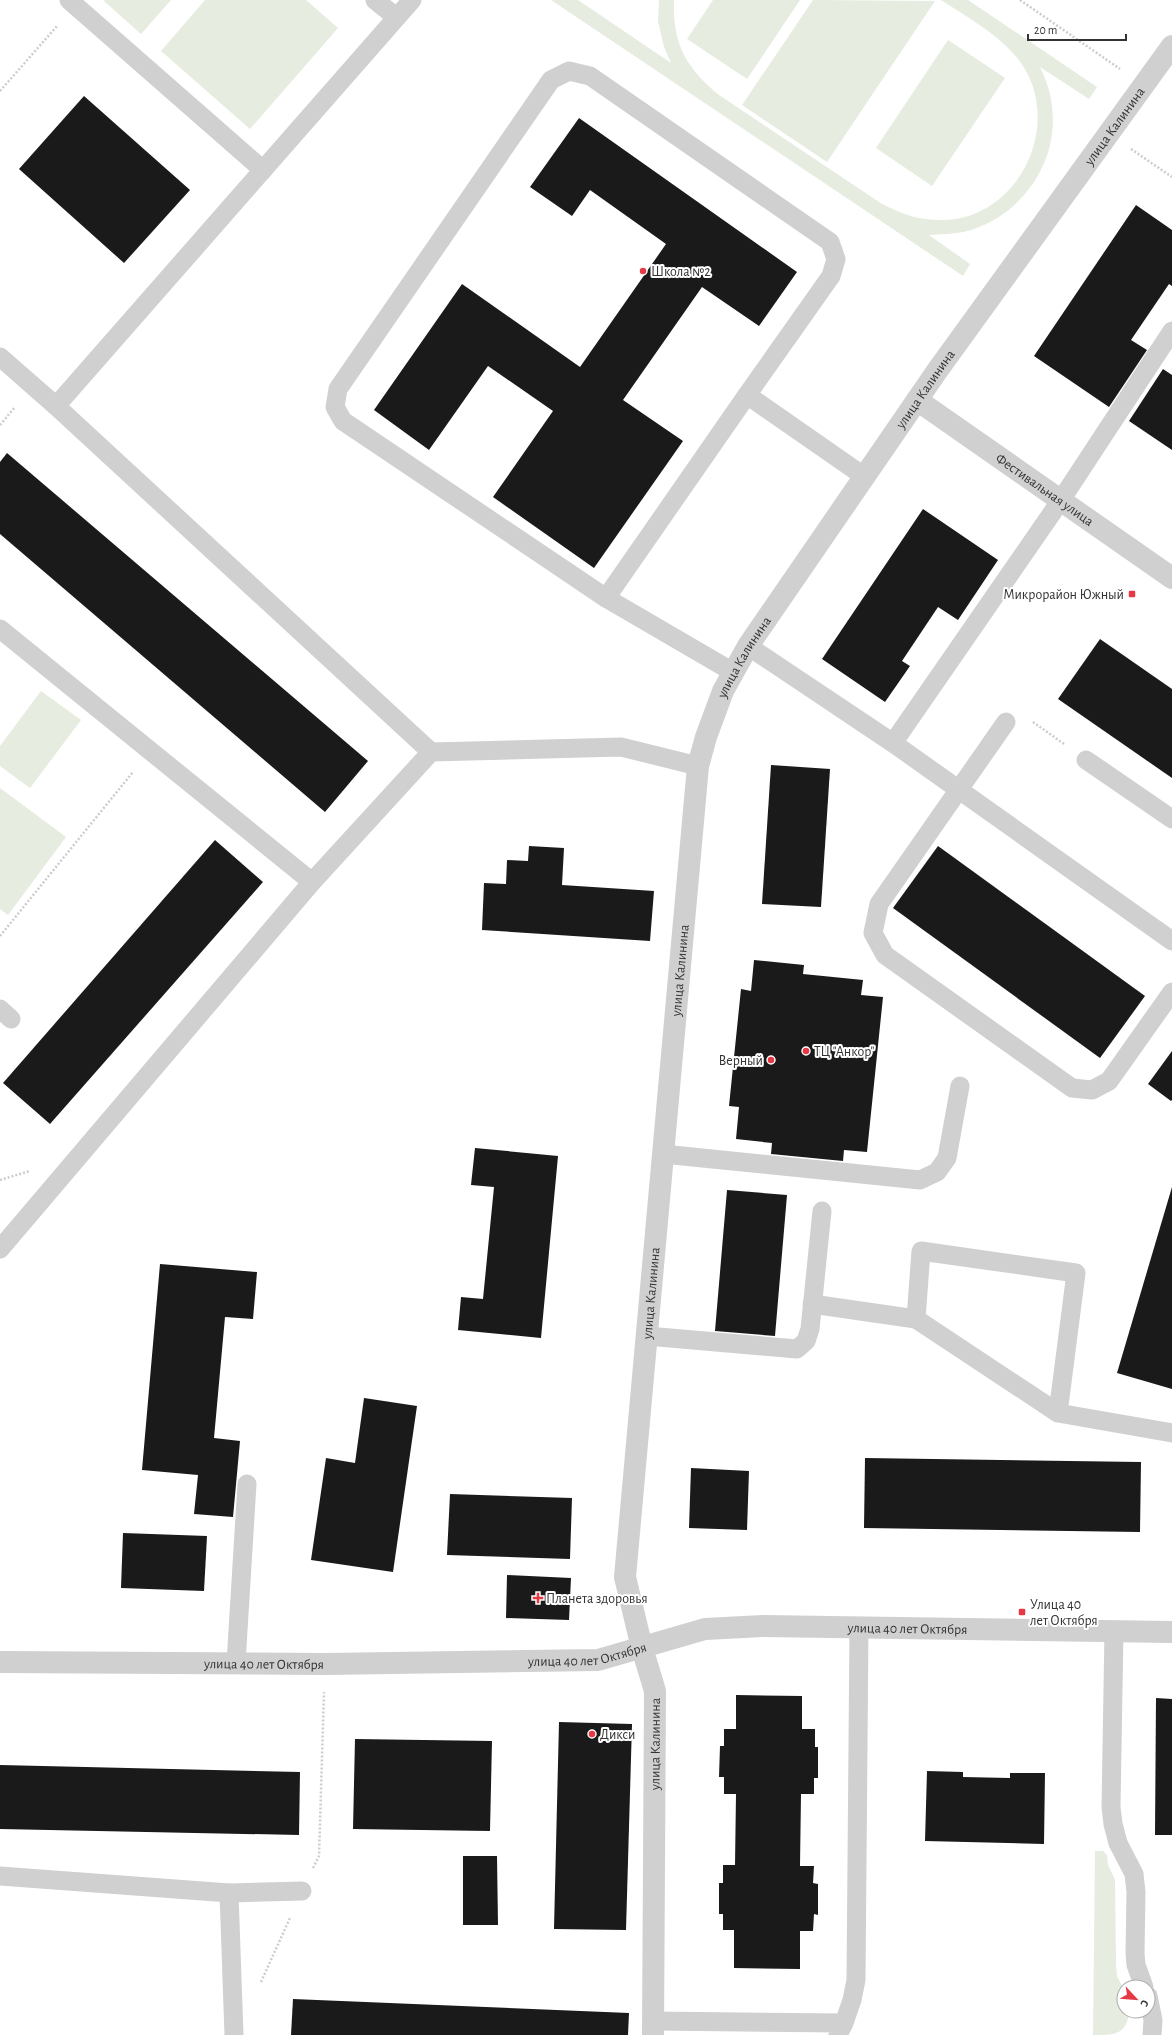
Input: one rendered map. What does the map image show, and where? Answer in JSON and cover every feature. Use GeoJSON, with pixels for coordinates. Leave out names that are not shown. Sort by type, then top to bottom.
{"type":"FeatureCollection","features":[{"type":"Feature","properties":{"kind":"street","name":"улица Калинина"},"geometry":{"type":"LineString","coordinates":[[653,2028],[654,1691],[625,1577],[698,766],[706,737],[723,691],[748,646],[917,400],[1172,46]]}},
{"type":"Feature","properties":{"kind":"street","name":"Фестивальная улица"},"geometry":{"type":"LineString","coordinates":[[917,400],[1172,578]]}},
{"type":"Feature","properties":{"kind":"street","name":"улица 40 лет Октября"},"geometry":{"type":"LineString","coordinates":[[0,1662],[324,1664],[598,1660],[705,1630],[763,1626],[1172,1632]]}},
{"type":"Feature","properties":{"kind":"lane"},"geometry":{"type":"LineString","coordinates":[[375,0],[396,18]]}},
{"type":"Feature","properties":{"kind":"lane"},"geometry":{"type":"LineString","coordinates":[[56,406],[412,0]]}},
{"type":"Feature","properties":{"kind":"lane"},"geometry":{"type":"LineString","coordinates":[[72,3],[263,170]]}},
{"type":"Feature","properties":{"kind":"lane"},"geometry":{"type":"LineString","coordinates":[[606,598],[831,276],[836,259],[830,242],[590,76],[569,71],[551,80],[338,389],[335,407],[343,421],[606,598],[733,672]]}},
{"type":"Feature","properties":{"kind":"lane"},"geometry":{"type":"LineString","coordinates":[[893,743],[1061,500],[1172,331]]}},
{"type":"Feature","properties":{"kind":"lane"},"geometry":{"type":"LineString","coordinates":[[0,357],[56,406],[431,752],[621,747],[698,766]]}},
{"type":"Feature","properties":{"kind":"lane"},"geometry":{"type":"LineString","coordinates":[[747,396],[865,477]]}},
{"type":"Feature","properties":{"kind":"lane"},"geometry":{"type":"LineString","coordinates":[[0,628],[312,882]]}},
{"type":"Feature","properties":{"kind":"lane"},"geometry":{"type":"LineString","coordinates":[[748,646],[893,743],[1172,941]]}},
{"type":"Feature","properties":{"kind":"lane"},"geometry":{"type":"LineString","coordinates":[[1006,722],[879,904],[873,933],[885,955],[1072,1088],[1092,1090],[1109,1081],[1172,992]]}},
{"type":"Feature","properties":{"kind":"lane"},"geometry":{"type":"LineString","coordinates":[[0,1249],[312,882],[431,752]]}},
{"type":"Feature","properties":{"kind":"lane"},"geometry":{"type":"LineString","coordinates":[[1086,760],[1172,819]]}},
{"type":"Feature","properties":{"kind":"lane"},"geometry":{"type":"LineString","coordinates":[[663,1154],[920,1180],[937,1172],[947,1158],[960,1086]]}},
{"type":"Feature","properties":{"kind":"lane"},"geometry":{"type":"LineString","coordinates":[[647,1336],[797,1349],[806,1341],[810,1329],[822,1211]]}},
{"type":"Feature","properties":{"kind":"lane"},"geometry":{"type":"LineString","coordinates":[[916,1319],[921,1250],[1076,1273],[1058,1413]]}},
{"type":"Feature","properties":{"kind":"lane"},"geometry":{"type":"LineString","coordinates":[[812,1304],[916,1319],[1058,1413],[1172,1433]]}},
{"type":"Feature","properties":{"kind":"lane"},"geometry":{"type":"LineString","coordinates":[[236,1663],[247,1484]]}},
{"type":"Feature","properties":{"kind":"lane"},"geometry":{"type":"LineString","coordinates":[[653,2028],[841,2029],[852,2000],[856,1980],[859,1627]]}},
{"type":"Feature","properties":{"kind":"lane"},"geometry":{"type":"LineString","coordinates":[[1114,1631],[1112,1824],[1118,1843],[1134,1874],[1136,1892],[1135,1953],[1136,1965],[1141,1979]]}},
{"type":"Feature","properties":{"kind":"lane"},"geometry":{"type":"LineString","coordinates":[[0,1876],[229,1893],[302,1891]]}},
{"type":"Feature","properties":{"kind":"lane"},"geometry":{"type":"LineString","coordinates":[[229,1893],[234,2035]]}},
{"type":"Feature","properties":{"kind":"lane"},"geometry":{"type":"LineString","coordinates":[[1152,2019],[1152,2035]]}},
{"type":"Feature","properties":{"kind":"path"},"geometry":{"type":"LineString","coordinates":[[1020,0],[1124,72]]}},
{"type":"Feature","properties":{"kind":"path"},"geometry":{"type":"LineString","coordinates":[[0,90],[72,3]]}},
{"type":"Feature","properties":{"kind":"path"},"geometry":{"type":"LineString","coordinates":[[1110,134],[1172,177]]}},
{"type":"Feature","properties":{"kind":"path"},"geometry":{"type":"LineString","coordinates":[[1006,722],[1018,716],[1032,721],[1086,760]]}},
{"type":"Feature","properties":{"kind":"path"},"geometry":{"type":"LineString","coordinates":[[0,936],[150,750]]}},
{"type":"Feature","properties":{"kind":"path"},"geometry":{"type":"LineString","coordinates":[[260,1984],[319,1856],[324,1664]]}},
{"type":"Feature","properties":{"kind":"shaded area"},"geometry":{"type":"Polygon","coordinates":[[[171,0],[141,34],[104,1],[171,0]]]}},
{"type":"Feature","properties":{"kind":"shaded area"},"geometry":{"type":"Polygon","coordinates":[[[205,0],[306,0],[338,28],[250,129],[161,51],[205,0]]]}},
{"type":"Feature","properties":{"kind":"shaded area"},"geometry":{"type":"Polygon","coordinates":[[[551,0],[578,0],[671,63],[664,47],[658,21],[659,0],[674,0],[676,29],[683,54],[698,75],[719,95],[882,204],[905,214],[921,218],[946,220],[972,215],[994,203],[1013,186],[1026,164],[1035,140],[1038,115],[1034,90],[1023,66],[1015,56],[986,29],[941,0],[968,0],[1097,87],[1089,99],[1040,67],[1051,97],[1053,127],[1050,146],[1044,164],[1034,182],[1022,197],[1008,210],[992,221],[963,232],[929,235],[970,264],[963,276],[551,0]]]}},
{"type":"Feature","properties":{"kind":"shaded area"},"geometry":{"type":"Polygon","coordinates":[[[713,0],[800,0],[747,79],[687,39],[713,0]]]}},
{"type":"Feature","properties":{"kind":"shaded area"},"geometry":{"type":"Polygon","coordinates":[[[813,0],[935,1],[827,162],[742,105],[813,0]]]}},
{"type":"Feature","properties":{"kind":"shaded area"},"geometry":{"type":"Polygon","coordinates":[[[948,40],[1005,78],[932,186],[876,148],[948,40]]]}},
{"type":"Feature","properties":{"kind":"shaded area"},"geometry":{"type":"Polygon","coordinates":[[[41,691],[81,720],[30,788],[0,766],[0,746],[41,691]]]}},
{"type":"Feature","properties":{"kind":"shaded area"},"geometry":{"type":"Polygon","coordinates":[[[0,788],[66,837],[8,915],[0,909],[0,788]]]}},
{"type":"Feature","properties":{"kind":"shaded area"},"geometry":{"type":"Polygon","coordinates":[[[1095,1851],[1103,1851],[1107,1855],[1108,1865],[1115,1880],[1116,1964],[1118,1979],[1116,1979],[1116,2019],[1128,2019],[1119,2032],[1108,2035],[1093,2035],[1095,1851]]]}},
{"type":"Feature","properties":{"kind":"building"},"geometry":{"type":"Polygon","coordinates":[[[84,96],[190,190],[124,263],[19,169],[84,96]]]}},
{"type":"Feature","properties":{"kind":"building"},"geometry":{"type":"Polygon","coordinates":[[[579,118],[797,272],[759,326],[702,287],[623,400],[683,441],[594,568],[493,497],[553,411],[488,366],[429,450],[374,410],[462,284],[580,367],[666,244],[590,190],[572,216],[530,187],[579,118]]]}},
{"type":"Feature","properties":{"kind":"building"},"geometry":{"type":"Polygon","coordinates":[[[1136,205],[1172,230],[1172,286],[1169,284],[1131,340],[1147,350],[1109,407],[1034,356],[1136,205]]]}},
{"type":"Feature","properties":{"kind":"building"},"geometry":{"type":"Polygon","coordinates":[[[1163,369],[1172,375],[1172,450],[1129,421],[1163,369]]]}},
{"type":"Feature","properties":{"kind":"building"},"geometry":{"type":"Polygon","coordinates":[[[7,453],[368,761],[325,812],[0,534],[0,462],[7,453]]]}},
{"type":"Feature","properties":{"kind":"building"},"geometry":{"type":"Polygon","coordinates":[[[923,509],[998,560],[958,620],[938,607],[902,661],[910,666],[885,702],[822,659],[923,509]]]}},
{"type":"Feature","properties":{"kind":"building"},"geometry":{"type":"Polygon","coordinates":[[[1100,639],[1172,689],[1172,778],[1058,699],[1100,639]]]}},
{"type":"Feature","properties":{"kind":"building"},"geometry":{"type":"Polygon","coordinates":[[[771,765],[830,769],[821,907],[762,904],[771,765]]]}},
{"type":"Feature","properties":{"kind":"building"},"geometry":{"type":"Polygon","coordinates":[[[215,840],[263,882],[50,1124],[3,1083],[215,840]]]}},
{"type":"Feature","properties":{"kind":"building"},"geometry":{"type":"Polygon","coordinates":[[[529,846],[564,848],[562,885],[654,891],[650,941],[482,930],[484,883],[506,884],[507,860],[528,861],[529,846]]]}},
{"type":"Feature","properties":{"kind":"building"},"geometry":{"type":"Polygon","coordinates":[[[938,846],[1145,996],[1100,1058],[893,908],[938,846]]]}},
{"type":"Feature","properties":{"kind":"building","name":"ТЦ \"Анкор\""},"geometry":{"type":"Polygon","coordinates":[[[754,960],[804,965],[803,974],[863,980],[861,995],[883,997],[867,1152],[844,1150],[843,1161],[771,1154],[772,1143],[736,1139],[739,1107],[729,1106],[741,989],[751,991],[754,960]]]}},
{"type":"Feature","properties":{"kind":"building"},"geometry":{"type":"Polygon","coordinates":[[[1172,1051],[1172,1100],[1171,1101],[1148,1084],[1172,1051]]]}},
{"type":"Feature","properties":{"kind":"building"},"geometry":{"type":"Polygon","coordinates":[[[475,1148],[558,1156],[541,1338],[458,1330],[461,1297],[483,1299],[494,1187],[471,1185],[475,1148]]]}},
{"type":"Feature","properties":{"kind":"building"},"geometry":{"type":"Polygon","coordinates":[[[1172,1187],[1172,1389],[1117,1373],[1172,1187]]]}},
{"type":"Feature","properties":{"kind":"building"},"geometry":{"type":"Polygon","coordinates":[[[727,1190],[787,1195],[775,1336],[715,1331],[727,1190]]]}},
{"type":"Feature","properties":{"kind":"building"},"geometry":{"type":"Polygon","coordinates":[[[160,1264],[257,1272],[253,1319],[225,1317],[214,1438],[240,1441],[233,1517],[194,1514],[198,1475],[142,1470],[160,1264]]]}},
{"type":"Feature","properties":{"kind":"building"},"geometry":{"type":"Polygon","coordinates":[[[364,1398],[417,1406],[393,1572],[311,1560],[326,1458],[355,1463],[364,1398]]]}},
{"type":"Feature","properties":{"kind":"building"},"geometry":{"type":"Polygon","coordinates":[[[865,1458],[1141,1462],[1140,1532],[864,1528],[865,1458]]]}},
{"type":"Feature","properties":{"kind":"building"},"geometry":{"type":"Polygon","coordinates":[[[691,1468],[749,1471],[747,1530],[689,1528],[691,1468]]]}},
{"type":"Feature","properties":{"kind":"building"},"geometry":{"type":"Polygon","coordinates":[[[450,1494],[572,1498],[570,1559],[447,1555],[450,1494]]]}},
{"type":"Feature","properties":{"kind":"building"},"geometry":{"type":"Polygon","coordinates":[[[123,1533],[207,1536],[204,1591],[121,1588],[123,1533]]]}},
{"type":"Feature","properties":{"kind":"building","name":"Планета здоровья"},"geometry":{"type":"Polygon","coordinates":[[[507,1575],[571,1578],[569,1620],[506,1618],[507,1575]]]}},
{"type":"Feature","properties":{"kind":"building"},"geometry":{"type":"Polygon","coordinates":[[[736,1695],[802,1696],[802,1729],[815,1729],[815,1747],[818,1747],[818,1778],[814,1778],[814,1794],[801,1794],[800,1866],[814,1866],[813,1883],[818,1884],[818,1915],[814,1914],[813,1931],[800,1931],[800,1969],[734,1968],[734,1930],[723,1930],[723,1914],[719,1914],[719,1883],[723,1883],[723,1865],[735,1865],[736,1794],[724,1794],[724,1777],[719,1777],[720,1746],[724,1746],[724,1729],[736,1729],[736,1695]]]}},
{"type":"Feature","properties":{"kind":"building"},"geometry":{"type":"Polygon","coordinates":[[[1156,1698],[1172,1699],[1172,1835],[1155,1835],[1156,1698]]]}},
{"type":"Feature","properties":{"kind":"building"},"geometry":{"type":"Polygon","coordinates":[[[559,1722],[632,1724],[626,1930],[554,1929],[559,1722]]]}},
{"type":"Feature","properties":{"kind":"building"},"geometry":{"type":"Polygon","coordinates":[[[355,1739],[492,1741],[490,1831],[353,1829],[355,1739]]]}},
{"type":"Feature","properties":{"kind":"building"},"geometry":{"type":"Polygon","coordinates":[[[0,1765],[300,1772],[299,1835],[0,1829],[0,1765]]]}},
{"type":"Feature","properties":{"kind":"building"},"geometry":{"type":"Polygon","coordinates":[[[927,1771],[963,1772],[963,1777],[1010,1778],[1010,1773],[1045,1773],[1044,1844],[925,1841],[927,1771]]]}},
{"type":"Feature","properties":{"kind":"building"},"geometry":{"type":"Polygon","coordinates":[[[463,1856],[497,1856],[498,1925],[463,1925],[463,1856]]]}},
{"type":"Feature","properties":{"kind":"building"},"geometry":{"type":"Polygon","coordinates":[[[293,1999],[629,2013],[628,2035],[291,2035],[293,1999]]]}},
{"type":"Feature","properties":{"kind":"place","name":"Школа №2"},"geometry":{"type":"Point","coordinates":[643,271]}},
{"type":"Feature","properties":{"kind":"place","name":"Микрорайон Южный"},"geometry":{"type":"Point","coordinates":[1132,594]}},
{"type":"Feature","properties":{"kind":"place","name":"ТЦ \"Анкор\""},"geometry":{"type":"Point","coordinates":[806,1051]}},
{"type":"Feature","properties":{"kind":"place","name":"Верный"},"geometry":{"type":"Point","coordinates":[771,1060]}},
{"type":"Feature","properties":{"kind":"place","name":"Планета здоровья"},"geometry":{"type":"Point","coordinates":[538,1598]}},
{"type":"Feature","properties":{"kind":"place","name":"Улица 40 лет Октября"},"geometry":{"type":"Point","coordinates":[1022,1612]}},
{"type":"Feature","properties":{"kind":"place","name":"Дикси"},"geometry":{"type":"Point","coordinates":[592,1734]}}]}
